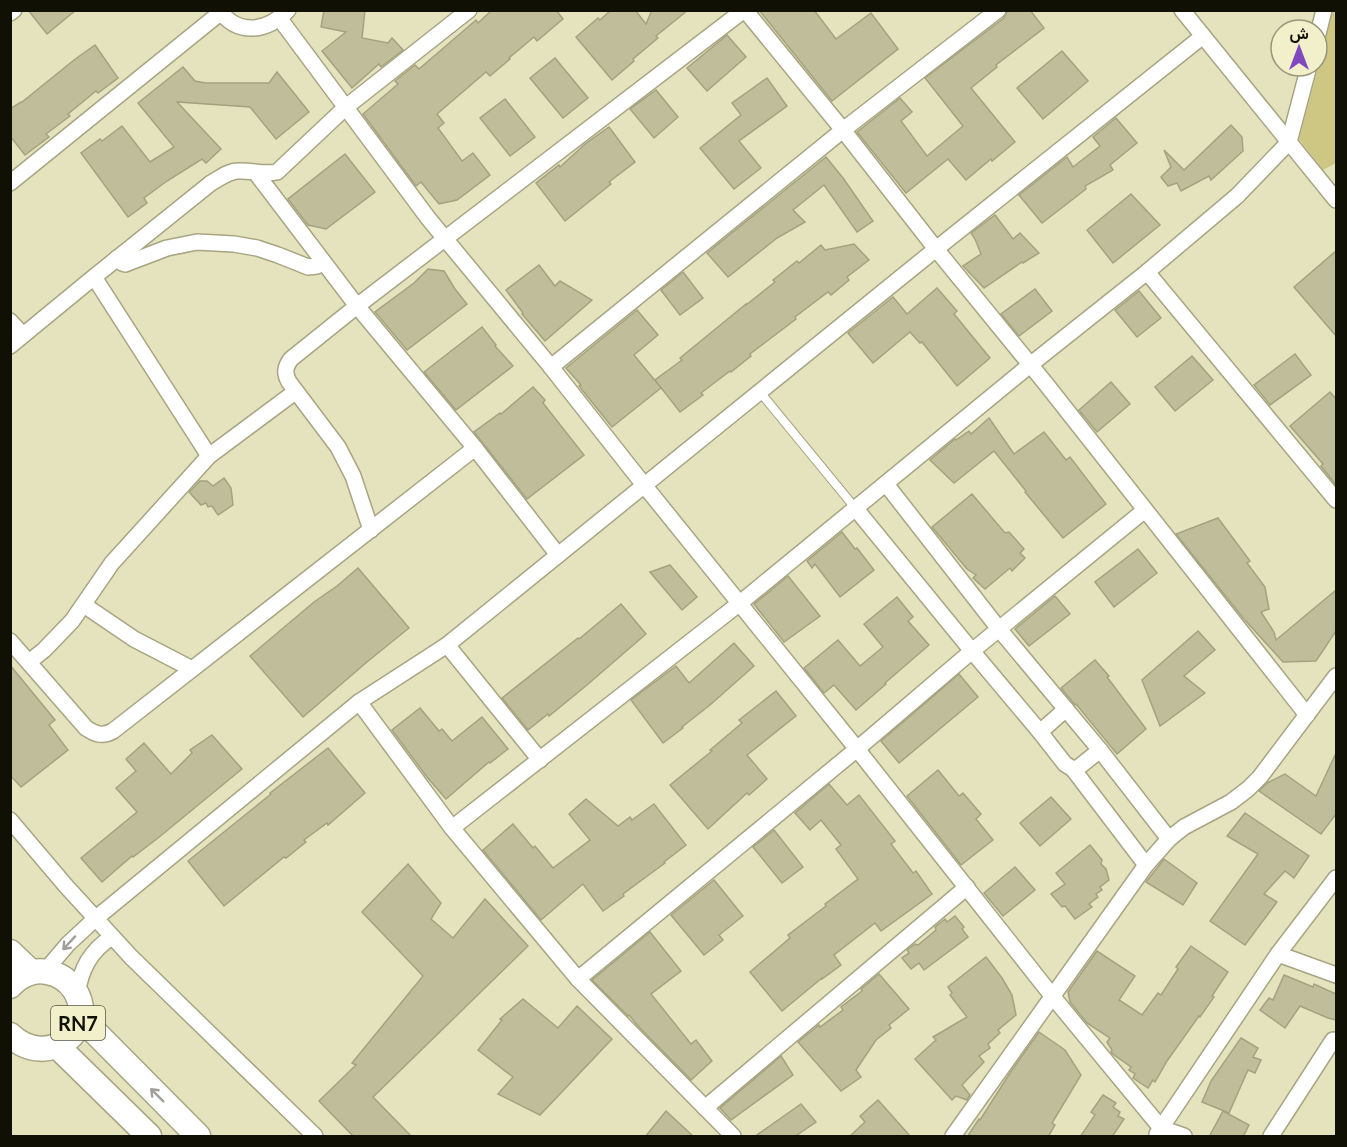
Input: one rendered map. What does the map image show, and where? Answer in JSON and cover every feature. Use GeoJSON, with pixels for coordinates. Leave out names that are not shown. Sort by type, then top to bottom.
{"type":"FeatureCollection","features":[{"type":"Feature","properties":{"kind":"main road","name":"RN7"},"geometry":{"type":"LineString","coordinates":[[10,952],[38,972],[64,978],[72,986],[79,1006],[198,1137]]}},
{"type":"Feature","properties":{"kind":"main road"},"geometry":{"type":"LineString","coordinates":[[10,986],[22,976],[38,972]]}},
{"type":"Feature","properties":{"kind":"main road","name":"RN7"},"geometry":{"type":"LineString","coordinates":[[10,1035],[27,1047],[47,1049],[57,1046],[72,1034],[77,1026],[79,1006]]}},
{"type":"Feature","properties":{"kind":"main road","name":"RN7"},"geometry":{"type":"LineString","coordinates":[[57,1046],[149,1137]]}},
{"type":"Feature","properties":{"kind":"street"},"geometry":{"type":"LineString","coordinates":[[10,13],[14,10]]}},
{"type":"Feature","properties":{"kind":"street"},"geometry":{"type":"LineString","coordinates":[[10,346],[211,183],[237,171],[267,174],[277,172],[346,107],[469,10]]}},
{"type":"Feature","properties":{"kind":"street"},"geometry":{"type":"LineString","coordinates":[[371,530],[353,476],[338,447],[295,392],[286,376],[287,364],[357,306],[745,10],[843,130],[1307,715]]}},
{"type":"Feature","properties":{"kind":"street"},"geometry":{"type":"LineString","coordinates":[[551,367],[843,130],[998,10]]}},
{"type":"Feature","properties":{"kind":"street"},"geometry":{"type":"LineString","coordinates":[[1182,10],[1336,200]]}},
{"type":"Feature","properties":{"kind":"street"},"geometry":{"type":"LineString","coordinates":[[10,183],[219,12],[238,26],[249,28],[260,28],[271,24],[284,15],[346,107],[445,239],[551,367],[857,749],[1159,1132],[1184,1137]]}},
{"type":"Feature","properties":{"kind":"street"},"geometry":{"type":"LineString","coordinates":[[38,972],[95,919],[359,702],[447,645],[1203,36]]}},
{"type":"Feature","properties":{"kind":"street"},"geometry":{"type":"LineString","coordinates":[[452,828],[740,603],[1237,196],[1289,142],[1306,78]]}},
{"type":"Feature","properties":{"kind":"street"},"geometry":{"type":"LineString","coordinates":[[256,173],[357,306],[475,448],[558,555]]}},
{"type":"Feature","properties":{"kind":"street"},"geometry":{"type":"LineString","coordinates":[[117,258],[125,264],[167,248],[197,242],[257,248],[308,267],[317,266],[323,262]]}},
{"type":"Feature","properties":{"kind":"street"},"geometry":{"type":"LineString","coordinates":[[1147,272],[1336,500]]}},
{"type":"Feature","properties":{"kind":"street"},"geometry":{"type":"LineString","coordinates":[[94,277],[209,456]]}},
{"type":"Feature","properties":{"kind":"street"},"geometry":{"type":"LineString","coordinates":[[10,321],[22,335]]}},
{"type":"Feature","properties":{"kind":"street"},"geometry":{"type":"LineString","coordinates":[[29,662],[59,636],[84,605],[112,563],[209,456],[295,392]]}},
{"type":"Feature","properties":{"kind":"street"},"geometry":{"type":"LineString","coordinates":[[10,641],[86,728],[99,735],[106,735],[475,448]]}},
{"type":"Feature","properties":{"kind":"street"},"geometry":{"type":"LineString","coordinates":[[886,484],[999,629],[1100,750],[1170,839]]}},
{"type":"Feature","properties":{"kind":"street"},"geometry":{"type":"LineString","coordinates":[[855,509],[1065,764],[1073,769],[1146,865]]}},
{"type":"Feature","properties":{"kind":"street"},"geometry":{"type":"LineString","coordinates":[[578,979],[1145,510]]}},
{"type":"Feature","properties":{"kind":"street"},"geometry":{"type":"LineString","coordinates":[[84,605],[134,639],[192,669]]}},
{"type":"Feature","properties":{"kind":"street"},"geometry":{"type":"LineString","coordinates":[[447,645],[540,760]]}},
{"type":"Feature","properties":{"kind":"street"},"geometry":{"type":"LineString","coordinates":[[953,1137],[1146,865],[1185,826],[1232,802],[1248,789],[1260,777],[1336,676]]}},
{"type":"Feature","properties":{"kind":"street"},"geometry":{"type":"LineString","coordinates":[[359,702],[452,828],[578,979],[733,1137]]}},
{"type":"Feature","properties":{"kind":"street"},"geometry":{"type":"LineString","coordinates":[[1040,732],[1066,709]]}},
{"type":"Feature","properties":{"kind":"street"},"geometry":{"type":"LineString","coordinates":[[1073,769],[1100,750]]}},
{"type":"Feature","properties":{"kind":"street"},"geometry":{"type":"LineString","coordinates":[[10,820],[112,937],[315,1137]]}},
{"type":"Feature","properties":{"kind":"street"},"geometry":{"type":"LineString","coordinates":[[1159,1132],[1278,954],[1336,878]]}},
{"type":"Feature","properties":{"kind":"street"},"geometry":{"type":"LineString","coordinates":[[705,1108],[967,887]]}},
{"type":"Feature","properties":{"kind":"street"},"geometry":{"type":"LineString","coordinates":[[79,1006],[82,971],[94,951],[112,937]]}},
{"type":"Feature","properties":{"kind":"street"},"geometry":{"type":"LineString","coordinates":[[1278,954],[1336,975]]}},
{"type":"Feature","properties":{"kind":"street"},"geometry":{"type":"LineString","coordinates":[[1270,1137],[1333,1040]]}},
{"type":"Feature","properties":{"kind":"lane"},"geometry":{"type":"LineString","coordinates":[[760,392],[855,509]]}},
{"type":"Feature","properties":{"kind":"shaded area"},"geometry":{"type":"Polygon","coordinates":[[[1333,11],[1336,11],[1336,163],[1323,170],[1299,139],[1315,78],[1329,78],[1329,26],[1333,11]]]}},
{"type":"Feature","properties":{"kind":"building"},"geometry":{"type":"Polygon","coordinates":[[[28,10],[76,10],[47,34],[28,10]]]}},
{"type":"Feature","properties":{"kind":"building"},"geometry":{"type":"Polygon","coordinates":[[[324,10],[365,10],[362,38],[388,43],[392,38],[403,50],[381,67],[379,64],[352,88],[322,51],[346,32],[321,27],[324,10]]]}},
{"type":"Feature","properties":{"kind":"building"},"geometry":{"type":"Polygon","coordinates":[[[492,10],[556,10],[563,19],[537,41],[534,37],[490,76],[486,72],[437,114],[444,123],[438,128],[462,161],[473,153],[490,175],[457,200],[439,204],[421,182],[416,186],[363,114],[398,84],[395,81],[415,65],[419,69],[476,20],[478,23],[492,10]]]}},
{"type":"Feature","properties":{"kind":"building"},"geometry":{"type":"Polygon","coordinates":[[[611,10],[635,10],[646,24],[652,10],[688,10],[656,36],[658,38],[612,80],[576,37],[611,10]]]}},
{"type":"Feature","properties":{"kind":"building"},"geometry":{"type":"Polygon","coordinates":[[[759,10],[814,10],[836,39],[871,13],[898,49],[832,101],[759,10]]]}},
{"type":"Feature","properties":{"kind":"building"},"geometry":{"type":"Polygon","coordinates":[[[1008,10],[1030,10],[1044,28],[996,65],[997,67],[971,88],[1015,142],[966,180],[948,159],[906,193],[857,132],[900,98],[912,112],[901,121],[927,156],[963,126],[925,78],[1004,18],[1008,10]]]}},
{"type":"Feature","properties":{"kind":"building"},"geometry":{"type":"Polygon","coordinates":[[[727,35],[746,57],[707,91],[687,68],[727,35]]]}},
{"type":"Feature","properties":{"kind":"building"},"geometry":{"type":"Polygon","coordinates":[[[95,45],[118,78],[98,93],[96,91],[68,114],[70,116],[46,134],[49,137],[25,155],[10,136],[10,109],[95,45]]]}},
{"type":"Feature","properties":{"kind":"building"},"geometry":{"type":"Polygon","coordinates":[[[1062,51],[1088,81],[1043,119],[1017,88],[1062,51]]]}},
{"type":"Feature","properties":{"kind":"building"},"geometry":{"type":"Polygon","coordinates":[[[555,58],[588,98],[563,118],[530,78],[555,58]]]}},
{"type":"Feature","properties":{"kind":"building"},"geometry":{"type":"Polygon","coordinates":[[[183,67],[195,81],[206,83],[269,83],[277,72],[309,112],[276,139],[250,107],[177,102],[221,149],[206,163],[202,159],[167,181],[144,198],[147,203],[128,217],[81,153],[122,126],[150,162],[174,147],[138,103],[183,67]]]}},
{"type":"Feature","properties":{"kind":"building"},"geometry":{"type":"Polygon","coordinates":[[[767,78],[787,106],[739,141],[761,168],[734,189],[700,148],[741,115],[732,103],[767,78]]]}},
{"type":"Feature","properties":{"kind":"building"},"geometry":{"type":"Polygon","coordinates":[[[656,90],[678,117],[654,138],[630,109],[656,90]]]}},
{"type":"Feature","properties":{"kind":"building"},"geometry":{"type":"Polygon","coordinates":[[[505,99],[535,137],[510,156],[480,118],[505,99]]]}},
{"type":"Feature","properties":{"kind":"building"},"geometry":{"type":"Polygon","coordinates":[[[1116,118],[1137,143],[1110,165],[1113,170],[1085,186],[1086,189],[1042,223],[1019,195],[1067,157],[1073,167],[1100,146],[1093,137],[1116,118]]]}},
{"type":"Feature","properties":{"kind":"building"},"geometry":{"type":"Polygon","coordinates":[[[1231,125],[1242,137],[1243,151],[1211,180],[1209,176],[1181,191],[1177,183],[1168,186],[1161,177],[1171,167],[1164,150],[1184,170],[1231,125]]]}},
{"type":"Feature","properties":{"kind":"building"},"geometry":{"type":"Polygon","coordinates":[[[609,127],[635,162],[565,221],[536,183],[559,165],[560,167],[585,144],[609,127]]]}},
{"type":"Feature","properties":{"kind":"building"},"geometry":{"type":"Polygon","coordinates":[[[345,154],[375,192],[326,229],[308,225],[288,199],[345,154]]]}},
{"type":"Feature","properties":{"kind":"building"},"geometry":{"type":"Polygon","coordinates":[[[826,157],[873,221],[857,232],[824,185],[793,210],[805,222],[777,238],[728,277],[707,253],[826,157]]]}},
{"type":"Feature","properties":{"kind":"building"},"geometry":{"type":"Polygon","coordinates":[[[1131,194],[1160,225],[1113,263],[1087,230],[1131,194]]]}},
{"type":"Feature","properties":{"kind":"building"},"geometry":{"type":"Polygon","coordinates":[[[995,215],[1013,239],[1020,233],[1039,253],[984,288],[963,266],[981,254],[971,233],[995,215]]]}},
{"type":"Feature","properties":{"kind":"building"},"geometry":{"type":"Polygon","coordinates":[[[854,244],[869,260],[847,277],[849,280],[831,295],[828,292],[795,317],[796,319],[680,412],[655,380],[682,360],[680,358],[775,282],[773,280],[797,261],[799,263],[821,245],[825,250],[854,244]]]}},
{"type":"Feature","properties":{"kind":"building"},"geometry":{"type":"Polygon","coordinates":[[[1336,251],[1336,336],[1294,287],[1336,251]]]}},
{"type":"Feature","properties":{"kind":"building"},"geometry":{"type":"Polygon","coordinates":[[[539,265],[555,286],[560,281],[592,300],[545,341],[522,314],[506,290],[539,265]]]}},
{"type":"Feature","properties":{"kind":"building"},"geometry":{"type":"Polygon","coordinates":[[[428,269],[444,271],[467,304],[407,350],[375,312],[414,283],[428,269]]]}},
{"type":"Feature","properties":{"kind":"building"},"geometry":{"type":"Polygon","coordinates":[[[683,272],[703,298],[680,315],[661,290],[683,272]]]}},
{"type":"Feature","properties":{"kind":"building"},"geometry":{"type":"Polygon","coordinates":[[[937,288],[957,311],[954,314],[990,358],[957,386],[922,342],[920,343],[910,332],[873,363],[848,333],[893,297],[907,314],[937,288]]]}},
{"type":"Feature","properties":{"kind":"building"},"geometry":{"type":"Polygon","coordinates":[[[1035,289],[1052,311],[1019,336],[1001,314],[1035,289]]]}},
{"type":"Feature","properties":{"kind":"building"},"geometry":{"type":"Polygon","coordinates":[[[1139,291],[1161,318],[1137,337],[1115,310],[1139,291]]]}},
{"type":"Feature","properties":{"kind":"building"},"geometry":{"type":"Polygon","coordinates":[[[637,310],[658,335],[634,355],[661,388],[612,427],[566,368],[637,310]]]}},
{"type":"Feature","properties":{"kind":"building"},"geometry":{"type":"Polygon","coordinates":[[[482,327],[513,366],[456,410],[424,372],[482,327]]]}},
{"type":"Feature","properties":{"kind":"building"},"geometry":{"type":"Polygon","coordinates":[[[1295,354],[1311,375],[1270,405],[1254,385],[1295,354]]]}},
{"type":"Feature","properties":{"kind":"building"},"geometry":{"type":"Polygon","coordinates":[[[1192,356],[1213,380],[1175,411],[1155,387],[1192,356]]]}},
{"type":"Feature","properties":{"kind":"building"},"geometry":{"type":"Polygon","coordinates":[[[1111,382],[1130,404],[1097,432],[1079,410],[1111,382]]]}},
{"type":"Feature","properties":{"kind":"building"},"geometry":{"type":"Polygon","coordinates":[[[533,387],[584,455],[527,499],[474,432],[501,414],[533,387]]]}},
{"type":"Feature","properties":{"kind":"building"},"geometry":{"type":"Polygon","coordinates":[[[1330,392],[1336,399],[1336,485],[1321,466],[1323,464],[1290,426],[1330,392]]]}},
{"type":"Feature","properties":{"kind":"building"},"geometry":{"type":"Polygon","coordinates":[[[989,418],[1014,454],[1044,432],[1066,460],[1070,457],[1106,504],[1063,538],[994,451],[954,483],[930,460],[955,439],[969,431],[971,434],[989,418]]]}},
{"type":"Feature","properties":{"kind":"building"},"geometry":{"type":"Polygon","coordinates":[[[224,478],[231,488],[233,505],[218,515],[212,506],[208,507],[206,503],[201,505],[189,492],[200,481],[207,481],[213,486],[224,478]]]}},
{"type":"Feature","properties":{"kind":"building"},"geometry":{"type":"Polygon","coordinates":[[[972,494],[1005,533],[1009,532],[1024,549],[1020,553],[1025,558],[1012,571],[1010,568],[985,589],[973,578],[976,575],[967,569],[932,527],[972,494]]]}},
{"type":"Feature","properties":{"kind":"building"},"geometry":{"type":"Polygon","coordinates":[[[1218,518],[1250,561],[1247,563],[1265,587],[1269,609],[1261,612],[1274,632],[1276,640],[1336,590],[1336,631],[1316,661],[1283,662],[1244,619],[1176,534],[1218,518]]]}},
{"type":"Feature","properties":{"kind":"building"},"geometry":{"type":"Polygon","coordinates":[[[842,532],[874,570],[840,597],[815,564],[812,568],[807,561],[842,532]]]}},
{"type":"Feature","properties":{"kind":"building"},"geometry":{"type":"Polygon","coordinates":[[[1138,549],[1157,573],[1114,607],[1095,582],[1138,549]]]}},
{"type":"Feature","properties":{"kind":"building"},"geometry":{"type":"Polygon","coordinates":[[[670,565],[697,597],[682,610],[650,572],[670,565]]]}},
{"type":"Feature","properties":{"kind":"building"},"geometry":{"type":"Polygon","coordinates":[[[358,568],[409,628],[303,717],[250,656],[358,568]]]}},
{"type":"Feature","properties":{"kind":"building"},"geometry":{"type":"Polygon","coordinates":[[[788,576],[820,616],[784,642],[754,604],[788,576]]]}},
{"type":"Feature","properties":{"kind":"building"},"geometry":{"type":"Polygon","coordinates":[[[1055,596],[1070,614],[1029,646],[1015,629],[1055,596]]]}},
{"type":"Feature","properties":{"kind":"building"},"geometry":{"type":"Polygon","coordinates":[[[897,597],[913,617],[908,621],[929,645],[856,710],[834,685],[824,693],[804,668],[838,640],[860,666],[883,647],[864,624],[897,597]]]}},
{"type":"Feature","properties":{"kind":"building"},"geometry":{"type":"Polygon","coordinates":[[[621,604],[646,634],[549,716],[548,714],[528,730],[502,698],[621,604]]]}},
{"type":"Feature","properties":{"kind":"building"},"geometry":{"type":"Polygon","coordinates":[[[1198,631],[1215,650],[1184,676],[1205,693],[1160,726],[1142,680],[1198,631]]]}},
{"type":"Feature","properties":{"kind":"building"},"geometry":{"type":"Polygon","coordinates":[[[734,643],[754,666],[663,743],[631,700],[676,666],[689,683],[734,643]]]}},
{"type":"Feature","properties":{"kind":"building"},"geometry":{"type":"Polygon","coordinates":[[[1095,660],[1146,729],[1117,754],[1061,688],[1095,660]]]}},
{"type":"Feature","properties":{"kind":"building"},"geometry":{"type":"Polygon","coordinates":[[[10,665],[55,720],[49,725],[68,750],[21,787],[10,775],[10,665]]]}},
{"type":"Feature","properties":{"kind":"building"},"geometry":{"type":"Polygon","coordinates":[[[959,674],[978,697],[899,763],[881,741],[959,674]]]}},
{"type":"Feature","properties":{"kind":"building"},"geometry":{"type":"Polygon","coordinates":[[[776,691],[796,716],[747,755],[767,779],[749,795],[747,793],[708,829],[670,785],[742,723],[739,720],[776,691]]]}},
{"type":"Feature","properties":{"kind":"building"},"geometry":{"type":"Polygon","coordinates":[[[420,708],[439,731],[442,729],[452,741],[482,717],[508,749],[489,762],[446,799],[392,730],[420,708]]]}},
{"type":"Feature","properties":{"kind":"building"},"geometry":{"type":"Polygon","coordinates":[[[212,735],[242,769],[102,882],[81,858],[137,812],[116,788],[136,771],[126,759],[144,743],[171,774],[192,753],[190,750],[212,735]]]}},
{"type":"Feature","properties":{"kind":"building"},"geometry":{"type":"Polygon","coordinates":[[[328,748],[365,793],[328,825],[327,823],[304,840],[306,842],[224,906],[188,861],[328,748]]]}},
{"type":"Feature","properties":{"kind":"building"},"geometry":{"type":"Polygon","coordinates":[[[1336,753],[1336,814],[1321,834],[1259,791],[1267,783],[1285,774],[1316,796],[1336,753]]]}},
{"type":"Feature","properties":{"kind":"building"},"geometry":{"type":"Polygon","coordinates":[[[938,770],[959,796],[963,793],[981,814],[976,819],[993,840],[961,865],[907,796],[938,770]]]}},
{"type":"Feature","properties":{"kind":"building"},"geometry":{"type":"Polygon","coordinates":[[[829,784],[847,805],[859,795],[895,841],[891,844],[913,873],[916,871],[932,894],[881,931],[875,923],[834,955],[841,965],[782,1011],[750,972],[790,938],[788,935],[858,879],[836,849],[841,845],[821,820],[810,830],[795,813],[829,784]]]}},
{"type":"Feature","properties":{"kind":"building"},"geometry":{"type":"Polygon","coordinates":[[[1051,797],[1071,819],[1040,846],[1020,823],[1051,797]]]}},
{"type":"Feature","properties":{"kind":"building"},"geometry":{"type":"Polygon","coordinates":[[[586,799],[618,826],[630,817],[632,820],[654,804],[686,845],[603,911],[583,884],[541,920],[483,850],[513,824],[553,868],[590,840],[569,814],[586,799]]]}},
{"type":"Feature","properties":{"kind":"building"},"geometry":{"type":"Polygon","coordinates":[[[1245,813],[1309,856],[1294,878],[1285,871],[1264,894],[1277,902],[1245,945],[1210,921],[1258,854],[1227,836],[1245,813]]]}},
{"type":"Feature","properties":{"kind":"building"},"geometry":{"type":"Polygon","coordinates":[[[774,830],[803,867],[782,883],[753,847],[774,830]]]}},
{"type":"Feature","properties":{"kind":"building"},"geometry":{"type":"Polygon","coordinates":[[[1090,845],[1102,860],[1101,864],[1106,869],[1109,880],[1100,887],[1102,890],[1096,894],[1098,897],[1089,904],[1092,907],[1075,919],[1051,894],[1065,884],[1056,873],[1090,845]]]}},
{"type":"Feature","properties":{"kind":"building"},"geometry":{"type":"Polygon","coordinates":[[[1164,859],[1197,883],[1183,905],[1146,882],[1164,859]]]}},
{"type":"Feature","properties":{"kind":"building"},"geometry":{"type":"Polygon","coordinates":[[[408,864],[441,903],[431,919],[453,938],[485,899],[528,946],[373,1097],[412,1137],[354,1137],[319,1101],[356,1065],[352,1063],[423,976],[362,912],[408,864]]]}},
{"type":"Feature","properties":{"kind":"building"},"geometry":{"type":"Polygon","coordinates":[[[1015,867],[1035,890],[1003,916],[984,893],[1015,867]]]}},
{"type":"Feature","properties":{"kind":"building"},"geometry":{"type":"Polygon","coordinates":[[[714,880],[743,916],[719,935],[723,940],[704,955],[671,915],[714,880]]]}},
{"type":"Feature","properties":{"kind":"building"},"geometry":{"type":"Polygon","coordinates":[[[955,916],[964,927],[962,929],[968,937],[924,970],[919,963],[911,969],[902,958],[909,953],[907,950],[915,944],[918,945],[945,919],[947,922],[955,916]]]}},
{"type":"Feature","properties":{"kind":"building"},"geometry":{"type":"Polygon","coordinates":[[[650,932],[681,971],[651,994],[691,1044],[696,1040],[712,1061],[691,1080],[592,980],[650,932]]]}},
{"type":"Feature","properties":{"kind":"building"},"geometry":{"type":"Polygon","coordinates":[[[1191,946],[1228,972],[1212,996],[1214,997],[1167,1061],[1155,1082],[1153,1080],[1148,1088],[1133,1078],[1135,1074],[1129,1070],[1131,1067],[1111,1052],[1107,1042],[1110,1038],[1087,1023],[1070,1002],[1068,992],[1097,951],[1135,976],[1119,1000],[1142,1015],[1158,993],[1161,995],[1178,969],[1176,967],[1191,946]]]}},
{"type":"Feature","properties":{"kind":"building"},"geometry":{"type":"Polygon","coordinates":[[[986,957],[1012,995],[1016,1015],[998,1030],[1000,1033],[988,1044],[990,1048],[979,1056],[984,1062],[962,1085],[970,1095],[967,1100],[956,1096],[952,1100],[915,1059],[936,1040],[933,1037],[967,1017],[950,995],[952,993],[948,987],[986,957]]]}},
{"type":"Feature","properties":{"kind":"building"},"geometry":{"type":"Polygon","coordinates":[[[879,974],[909,1009],[889,1025],[891,1028],[876,1040],[856,1070],[861,1077],[841,1091],[798,1042],[843,1010],[841,1007],[879,974]]]}},
{"type":"Feature","properties":{"kind":"building"},"geometry":{"type":"Polygon","coordinates":[[[1284,975],[1313,987],[1314,984],[1336,994],[1336,1020],[1300,1006],[1285,1028],[1260,1010],[1269,998],[1273,1000],[1284,975]]]}},
{"type":"Feature","properties":{"kind":"building"},"geometry":{"type":"Polygon","coordinates":[[[523,999],[558,1028],[577,1006],[612,1039],[540,1115],[498,1094],[513,1077],[478,1050],[502,1020],[500,1019],[523,999]]]}},
{"type":"Feature","properties":{"kind":"building"},"geometry":{"type":"Polygon","coordinates":[[[1039,1032],[1065,1050],[1081,1075],[1052,1123],[1055,1125],[1048,1137],[967,1137],[980,1120],[1039,1032]]]}},
{"type":"Feature","properties":{"kind":"building"},"geometry":{"type":"Polygon","coordinates":[[[1241,1038],[1258,1048],[1253,1057],[1261,1060],[1255,1073],[1248,1070],[1229,1113],[1202,1102],[1211,1081],[1241,1038]]]}},
{"type":"Feature","properties":{"kind":"building"},"geometry":{"type":"Polygon","coordinates":[[[781,1056],[793,1075],[731,1120],[720,1108],[781,1056]]]}},
{"type":"Feature","properties":{"kind":"building"},"geometry":{"type":"Polygon","coordinates":[[[1103,1095],[1116,1103],[1113,1107],[1120,1112],[1118,1116],[1124,1119],[1112,1137],[1080,1137],[1095,1115],[1091,1112],[1103,1095]]]}},
{"type":"Feature","properties":{"kind":"building"},"geometry":{"type":"Polygon","coordinates":[[[878,1100],[911,1137],[849,1137],[865,1122],[860,1116],[878,1100]]]}},
{"type":"Feature","properties":{"kind":"building"},"geometry":{"type":"Polygon","coordinates":[[[801,1104],[816,1122],[794,1137],[754,1137],[801,1104]]]}},
{"type":"Feature","properties":{"kind":"building"},"geometry":{"type":"Polygon","coordinates":[[[666,1111],[694,1137],[645,1137],[666,1111]]]}},
{"type":"Feature","properties":{"kind":"building"},"geometry":{"type":"Polygon","coordinates":[[[1223,1111],[1249,1125],[1243,1137],[1209,1137],[1223,1111]]]}}]}
